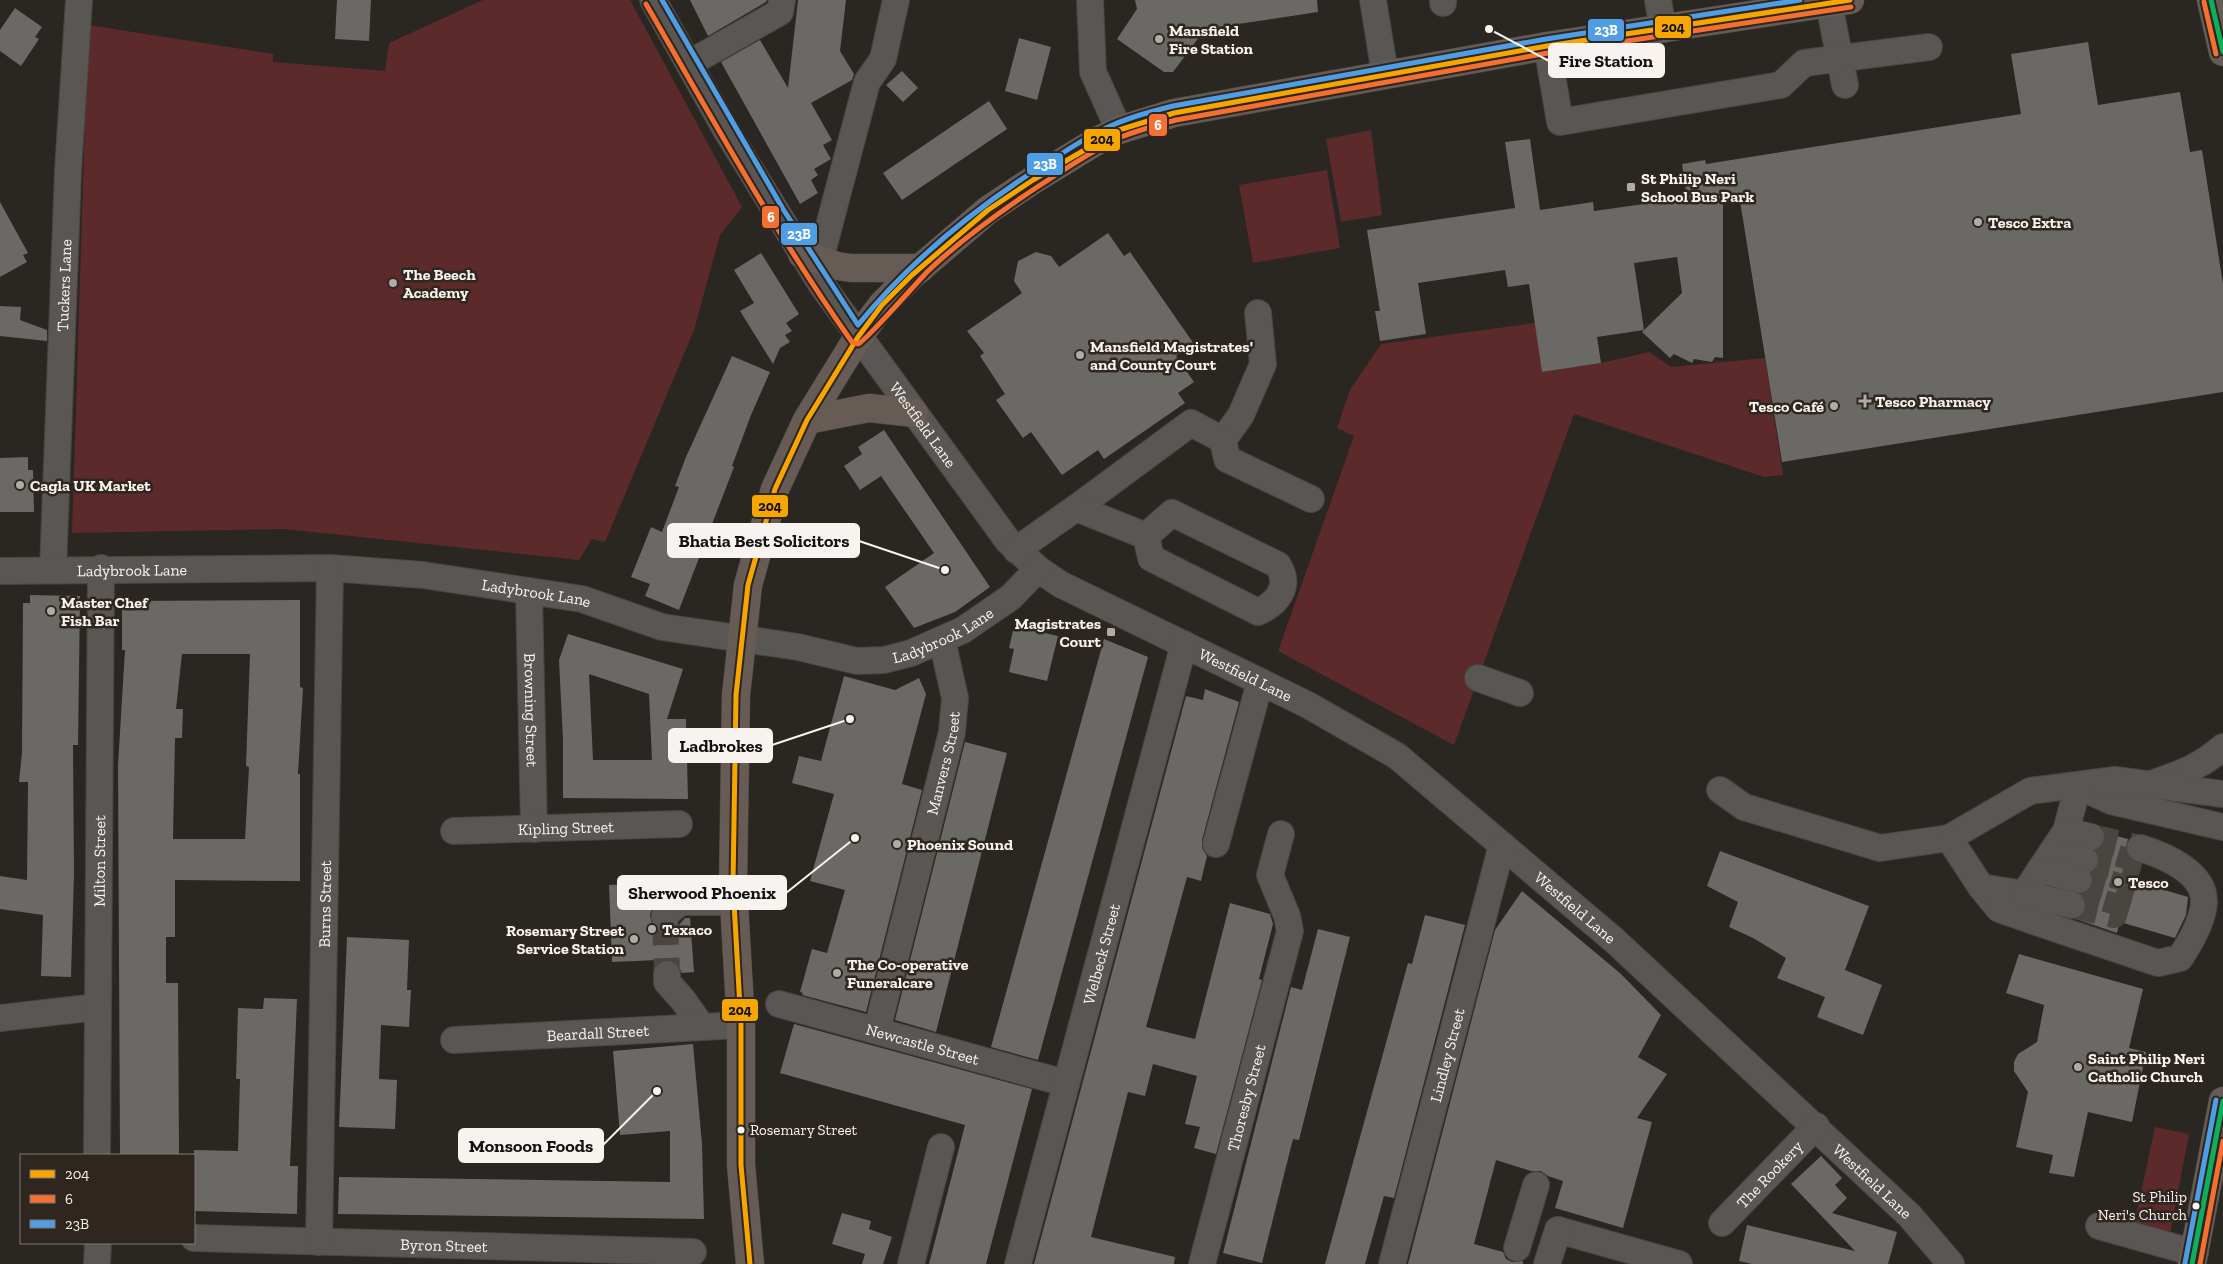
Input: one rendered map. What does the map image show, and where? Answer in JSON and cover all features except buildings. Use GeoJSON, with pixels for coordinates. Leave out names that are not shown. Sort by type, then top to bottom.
{"type":"FeatureCollection","features":[{"type":"Feature","properties":{"kind":"highway"},"geometry":{"type":"LineString","coordinates":[[2211,0],[2223,52]]}},
{"type":"Feature","properties":{"kind":"highway"},"geometry":{"type":"LineString","coordinates":[[750,1264],[741,1164],[741,1025],[734,902],[736,695],[748,585],[775,489],[807,420],[858,337],[882,305],[921,268],[988,210],[1095,142],[1119,130],[1174,113],[1385,74],[1547,46],[1840,2]]}},
{"type":"Feature","properties":{"kind":"highway"},"geometry":{"type":"LineString","coordinates":[[811,257],[851,268],[921,268]]}},
{"type":"Feature","properties":{"kind":"highway"},"geometry":{"type":"LineString","coordinates":[[807,420],[869,408],[914,413]]}},
{"type":"Feature","properties":{"kind":"highway"},"geometry":{"type":"LineString","coordinates":[[2193,1258],[2223,1101]]}},
{"type":"Feature","properties":{"kind":"street","name":"Tuckers Lane"},"geometry":{"type":"LineString","coordinates":[[53,570],[68,171],[79,0]]}},
{"type":"Feature","properties":{"kind":"street","name":"Westfield Lane"},"geometry":{"type":"LineString","coordinates":[[653,0],[726,130],[811,257],[858,337],[1016,550],[1038,569],[1060,584],[1308,705],[1397,756],[1615,941],[1816,1126],[1910,1216],[1951,1264]]}},
{"type":"Feature","properties":{"kind":"street"},"geometry":{"type":"LineString","coordinates":[[690,63],[780,12],[782,0]]}},
{"type":"Feature","properties":{"kind":"street"},"geometry":{"type":"LineString","coordinates":[[811,257],[867,82],[883,60],[896,0]]}},
{"type":"Feature","properties":{"kind":"street"},"geometry":{"type":"LineString","coordinates":[[1090,0],[1093,72],[1119,130]]}},
{"type":"Feature","properties":{"kind":"street"},"geometry":{"type":"LineString","coordinates":[[1373,0],[1385,74]]}},
{"type":"Feature","properties":{"kind":"street"},"geometry":{"type":"LineString","coordinates":[[1658,0],[1663,29]]}},
{"type":"Feature","properties":{"kind":"street"},"geometry":{"type":"LineString","coordinates":[[1840,2],[1840,58],[1845,85]]}},
{"type":"Feature","properties":{"kind":"street"},"geometry":{"type":"LineString","coordinates":[[1547,46],[1560,122],[1781,85],[1804,63],[1929,47]]}},
{"type":"Feature","properties":{"kind":"street"},"geometry":{"type":"LineString","coordinates":[[1258,313],[1263,364],[1241,415],[1223,440],[1227,459],[1311,499]]}},
{"type":"Feature","properties":{"kind":"street"},"geometry":{"type":"LineString","coordinates":[[1016,550],[1191,423],[1223,440]]}},
{"type":"Feature","properties":{"kind":"street"},"geometry":{"type":"LineString","coordinates":[[1076,508],[1146,536]]}},
{"type":"Feature","properties":{"kind":"street"},"geometry":{"type":"LineString","coordinates":[[1172,513],[1278,565],[1285,582],[1282,591],[1278,599],[1258,612],[1150,558],[1146,536],[1172,513]]}},
{"type":"Feature","properties":{"kind":"street","name":"Ladybrook Lane"},"geometry":{"type":"LineString","coordinates":[[0,571],[101,568],[330,568],[423,575],[582,600],[670,628],[742,638],[857,661],[884,660],[911,654],[963,630],[1011,597],[1038,569]]}},
{"type":"Feature","properties":{"kind":"street","name":"Milton Street"},"geometry":{"type":"LineString","coordinates":[[97,1154],[101,568]]}},
{"type":"Feature","properties":{"kind":"street","name":"Burns Street"},"geometry":{"type":"LineString","coordinates":[[311,1249],[330,568]]}},
{"type":"Feature","properties":{"kind":"street","name":"Browning Street"},"geometry":{"type":"LineString","coordinates":[[529,591],[534,829]]}},
{"type":"Feature","properties":{"kind":"street","name":"Manvers Street"},"geometry":{"type":"LineString","coordinates":[[877,1030],[952,732],[955,698],[942,640]]}},
{"type":"Feature","properties":{"kind":"street","name":"Welbeck Street"},"geometry":{"type":"LineString","coordinates":[[1018,1264],[1184,644]]}},
{"type":"Feature","properties":{"kind":"street"},"geometry":{"type":"LineString","coordinates":[[1478,678],[1520,693]]}},
{"type":"Feature","properties":{"kind":"street"},"geometry":{"type":"LineString","coordinates":[[1216,844],[1260,682]]}},
{"type":"Feature","properties":{"kind":"street"},"geometry":{"type":"LineString","coordinates":[[2153,783],[2190,770],[2208,760],[2223,747]]}},
{"type":"Feature","properties":{"kind":"street"},"geometry":{"type":"LineString","coordinates":[[1720,790],[1744,807],[1880,848],[1949,838],[2030,791],[2115,780],[2153,783],[2199,792],[2223,794]]}},
{"type":"Feature","properties":{"kind":"street"},"geometry":{"type":"LineString","coordinates":[[2078,786],[2111,801],[2223,827]]}},
{"type":"Feature","properties":{"kind":"street"},"geometry":{"type":"LineString","coordinates":[[2024,894],[2053,851],[2078,786]]}},
{"type":"Feature","properties":{"kind":"street","name":"Kipling Street"},"geometry":{"type":"LineString","coordinates":[[454,831],[679,824]]}},
{"type":"Feature","properties":{"kind":"street","name":"Thoresby Street"},"geometry":{"type":"LineString","coordinates":[[1202,1264],[1290,931],[1287,916],[1270,875],[1281,834]]}},
{"type":"Feature","properties":{"kind":"street"},"geometry":{"type":"LineString","coordinates":[[1949,838],[1981,887],[1999,908],[2158,963],[2180,958],[2193,937],[2204,902],[2199,885],[2184,869],[2160,854],[2140,848]]}},
{"type":"Feature","properties":{"kind":"street","name":"Lindley Street"},"geometry":{"type":"LineString","coordinates":[[1392,1264],[1502,846]]}},
{"type":"Feature","properties":{"kind":"street"},"geometry":{"type":"LineString","coordinates":[[2053,851],[2085,859],[2053,851]]}},
{"type":"Feature","properties":{"kind":"street"},"geometry":{"type":"LineString","coordinates":[[1981,887],[2072,905]]}},
{"type":"Feature","properties":{"kind":"street"},"geometry":{"type":"LineString","coordinates":[[676,913],[734,902]]}},
{"type":"Feature","properties":{"kind":"street"},"geometry":{"type":"LineString","coordinates":[[675,973],[684,1000],[702,1027]]}},
{"type":"Feature","properties":{"kind":"street","name":"Newcastle Street"},"geometry":{"type":"LineString","coordinates":[[779,1004],[1065,1083]]}},
{"type":"Feature","properties":{"kind":"street"},"geometry":{"type":"LineString","coordinates":[[0,1018],[97,1007]]}},
{"type":"Feature","properties":{"kind":"street","name":"Beardall Street"},"geometry":{"type":"LineString","coordinates":[[454,1040],[741,1025]]}},
{"type":"Feature","properties":{"kind":"street","name":"The Rookery"},"geometry":{"type":"LineString","coordinates":[[1722,1223],[1816,1126]]}},
{"type":"Feature","properties":{"kind":"street"},"geometry":{"type":"LineString","coordinates":[[911,1264],[942,1147]]}},
{"type":"Feature","properties":{"kind":"street"},"geometry":{"type":"LineString","coordinates":[[1517,1248],[1536,1185]]}},
{"type":"Feature","properties":{"kind":"street"},"geometry":{"type":"LineString","coordinates":[[1528,1213],[1550,1221],[1558,1230],[1679,1264]]}},
{"type":"Feature","properties":{"kind":"street"},"geometry":{"type":"LineString","coordinates":[[2099,1226],[2193,1258]]}},
{"type":"Feature","properties":{"kind":"street"},"geometry":{"type":"LineString","coordinates":[[1547,1264],[1558,1230]]}},
{"type":"Feature","properties":{"kind":"street","name":"Byron Street"},"geometry":{"type":"LineString","coordinates":[[195,1238],[311,1249],[519,1256],[693,1252]]}},
{"type":"Feature","properties":{"kind":"street"},"geometry":{"type":"LineString","coordinates":[[96,1264],[98,1244]]}},
{"type":"Feature","properties":{"kind":"shaded area","name":"The Beech Academy"},"geometry":{"type":"Polygon","coordinates":[[[483,0],[630,0],[742,207],[720,235],[694,330],[605,542],[592,539],[579,560],[284,529],[72,533],[88,25],[273,54],[273,62],[385,71],[389,43],[483,0]]]}},
{"type":"Feature","properties":{"kind":"shaded area"},"geometry":{"type":"Polygon","coordinates":[[[1371,130],[1382,215],[1341,222],[1326,139],[1371,130]]]}},
{"type":"Feature","properties":{"kind":"shaded area"},"geometry":{"type":"Polygon","coordinates":[[[1327,170],[1340,248],[1253,263],[1239,185],[1327,170]]]}},
{"type":"Feature","properties":{"kind":"shaded area"},"geometry":{"type":"Polygon","coordinates":[[[1535,323],[1543,372],[1601,363],[1649,352],[1671,367],[1765,358],[1783,475],[1764,477],[1574,414],[1454,745],[1278,651],[1354,436],[1337,428],[1350,390],[1381,344],[1535,323]]]}},
{"type":"Feature","properties":{"kind":"shaded area"},"geometry":{"type":"Polygon","coordinates":[[[2155,1127],[2189,1134],[2170,1234],[2134,1225],[2155,1127]]]}},
{"type":"Feature","properties":{"kind":"tunnel"},"geometry":{"type":"LineString","coordinates":[[2091,837],[2140,848]]}},
{"type":"Feature","properties":{"kind":"tunnel"},"geometry":{"type":"LineString","coordinates":[[2085,860],[2127,870],[2134,846]]}},
{"type":"Feature","properties":{"kind":"tunnel"},"geometry":{"type":"LineString","coordinates":[[2079,880],[2121,891],[2126,875]]}},
{"type":"Feature","properties":{"kind":"tunnel"},"geometry":{"type":"LineString","coordinates":[[2072,905],[2114,915],[2121,891]]}},
{"type":"Feature","properties":{"kind":"tunnel"},"geometry":{"type":"LineString","coordinates":[[665,919],[667,974]]}},
{"type":"Feature","properties":{"kind":"transit line","name":"23B"},"geometry":{"type":"LineString","coordinates":[[662,0],[783,209],[858,325],[878,301],[922,257],[969,217],[1019,181],[1079,142],[1097,132],[1129,119],[1173,106],[1546,39],[1800,0]]}},
{"type":"Feature","properties":{"kind":"transit line","name":"204"},"geometry":{"type":"LineString","coordinates":[[750,1264],[741,1165],[741,1025],[733,885],[736,695],[748,585],[775,489],[807,420],[858,337],[882,305],[912,275],[988,210],[1033,180],[1119,130],[1174,113],[1547,46],[1850,0]]}},
{"type":"Feature","properties":{"kind":"transit line"},"geometry":{"type":"LineString","coordinates":[[2211,0],[2223,52]]}},
{"type":"Feature","properties":{"kind":"transit line","name":"6"},"geometry":{"type":"LineString","coordinates":[[2204,2],[2216,54]]}},
{"type":"Feature","properties":{"kind":"transit line","name":"6"},"geometry":{"type":"LineString","coordinates":[[646,4],[720,133],[797,260],[852,342],[858,344],[928,271],[975,231],[1025,195],[1097,149],[1135,132],[1176,120],[1548,53],[1851,7]]}},
{"type":"Feature","properties":{"kind":"transit line","name":"23B"},"geometry":{"type":"LineString","coordinates":[[2185,1263],[2216,1100]]}},
{"type":"Feature","properties":{"kind":"transit line"},"geometry":{"type":"LineString","coordinates":[[2192,1264],[2223,1101]]}},
{"type":"Feature","properties":{"kind":"transit line","name":"6"},"geometry":{"type":"LineString","coordinates":[[2200,1264],[2223,1141]]}},
{"type":"Feature","properties":{"kind":"place","name":"Fire Station"},"geometry":{"type":"Point","coordinates":[1489,29]}},
{"type":"Feature","properties":{"kind":"place","name":"Mansfield Fire Station"},"geometry":{"type":"Point","coordinates":[1159,39]}},
{"type":"Feature","properties":{"kind":"place","name":"St Philip Neri School Bus Park"},"geometry":{"type":"Point","coordinates":[1631,187]}},
{"type":"Feature","properties":{"kind":"place","name":"Tesco Extra"},"geometry":{"type":"Point","coordinates":[1978,222]}},
{"type":"Feature","properties":{"kind":"place","name":"The Beech Academy"},"geometry":{"type":"Point","coordinates":[393,283]}},
{"type":"Feature","properties":{"kind":"place","name":"Mansfield Magistrates' and County Court"},"geometry":{"type":"Point","coordinates":[1080,355]}},
{"type":"Feature","properties":{"kind":"place","name":"Tesco Pharmacy"},"geometry":{"type":"Point","coordinates":[1865,401]}},
{"type":"Feature","properties":{"kind":"place","name":"Tesco Café"},"geometry":{"type":"Point","coordinates":[1834,406]}},
{"type":"Feature","properties":{"kind":"place","name":"Cagla UK Market"},"geometry":{"type":"Point","coordinates":[20,485]}},
{"type":"Feature","properties":{"kind":"place","name":"Bhatia Best Solicitors"},"geometry":{"type":"Point","coordinates":[945,570]}},
{"type":"Feature","properties":{"kind":"place","name":"Master Chef Fish Bar"},"geometry":{"type":"Point","coordinates":[51,611]}},
{"type":"Feature","properties":{"kind":"place","name":"Magistrates Court"},"geometry":{"type":"Point","coordinates":[1111,632]}},
{"type":"Feature","properties":{"kind":"place","name":"Ladbrokes"},"geometry":{"type":"Point","coordinates":[850,719]}},
{"type":"Feature","properties":{"kind":"place","name":"Sherwood Phoenix"},"geometry":{"type":"Point","coordinates":[855,838]}},
{"type":"Feature","properties":{"kind":"place","name":"Phoenix Sound"},"geometry":{"type":"Point","coordinates":[897,844]}},
{"type":"Feature","properties":{"kind":"place","name":"Tesco"},"geometry":{"type":"Point","coordinates":[2118,882]}},
{"type":"Feature","properties":{"kind":"place","name":"Texaco"},"geometry":{"type":"Point","coordinates":[652,929]}},
{"type":"Feature","properties":{"kind":"place","name":"Rosemary Street Service Station"},"geometry":{"type":"Point","coordinates":[634,939]}},
{"type":"Feature","properties":{"kind":"place","name":"The Co-operative Funeralcare"},"geometry":{"type":"Point","coordinates":[837,973]}},
{"type":"Feature","properties":{"kind":"place","name":"Saint Philip Neri Catholic Church"},"geometry":{"type":"Point","coordinates":[2078,1067]}},
{"type":"Feature","properties":{"kind":"place","name":"Monsoon Foods"},"geometry":{"type":"Point","coordinates":[657,1091]}},
{"type":"Feature","properties":{"kind":"place","name":"Rosemary Street"},"geometry":{"type":"Point","coordinates":[741,1130]}},
{"type":"Feature","properties":{"kind":"place","name":"St Philip Neri's Church"},"geometry":{"type":"Point","coordinates":[2196,1206]}}]}
